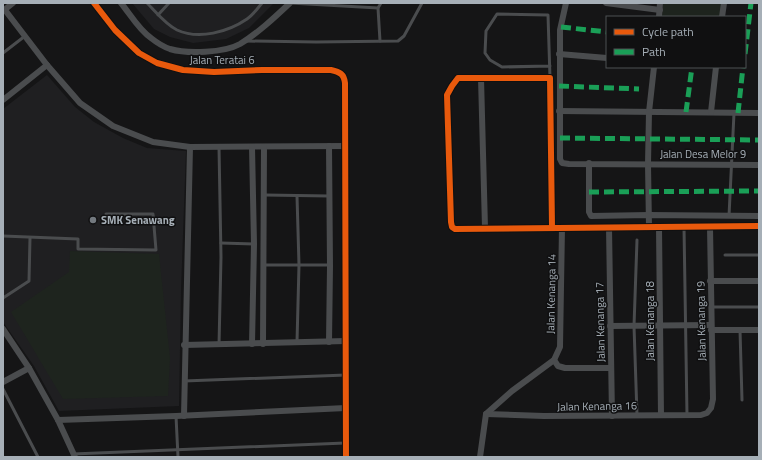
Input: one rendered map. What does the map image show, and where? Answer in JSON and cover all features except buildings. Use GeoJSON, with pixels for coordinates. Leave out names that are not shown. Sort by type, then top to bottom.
{"type":"FeatureCollection","features":[{"type":"Feature","properties":{"kind":"street"},"geometry":{"type":"LineString","coordinates":[[13,3],[4,10],[47,65],[80,103],[113,126],[153,142],[190,147],[346,146],[346,457]]}},
{"type":"Feature","properties":{"kind":"street","name":"Jalan Teratai 6"},"geometry":{"type":"LineString","coordinates":[[94,3],[114,30],[139,53],[157,63],[183,70],[214,72],[331,70],[339,72],[344,77],[346,83],[346,146]]}},
{"type":"Feature","properties":{"kind":"street"},"geometry":{"type":"LineString","coordinates":[[122,3],[151,38],[170,49],[195,52],[221,51],[239,45],[260,30],[290,3]]}},
{"type":"Feature","properties":{"kind":"street"},"geometry":{"type":"LineString","coordinates":[[566,3],[560,30],[559,111],[759,113]]}},
{"type":"Feature","properties":{"kind":"street"},"geometry":{"type":"LineString","coordinates":[[606,3],[660,10]]}},
{"type":"Feature","properties":{"kind":"street"},"geometry":{"type":"LineString","coordinates":[[659,16],[660,3]]}},
{"type":"Feature","properties":{"kind":"street"},"geometry":{"type":"LineString","coordinates":[[722,16],[724,3]]}},
{"type":"Feature","properties":{"kind":"street"},"geometry":{"type":"LineString","coordinates":[[559,54],[606,58]]}},
{"type":"Feature","properties":{"kind":"street"},"geometry":{"type":"LineString","coordinates":[[3,100],[47,65]]}},
{"type":"Feature","properties":{"kind":"street"},"geometry":{"type":"LineString","coordinates":[[649,227],[649,112],[654,68]]}},
{"type":"Feature","properties":{"kind":"street"},"geometry":{"type":"LineString","coordinates":[[711,112],[716,68]]}},
{"type":"Feature","properties":{"kind":"street"},"geometry":{"type":"LineString","coordinates":[[552,227],[550,78],[458,78],[447,95],[452,227],[455,229],[759,226]]}},
{"type":"Feature","properties":{"kind":"street"},"geometry":{"type":"LineString","coordinates":[[481,78],[485,228]]}},
{"type":"Feature","properties":{"kind":"street","name":"Jalan Desa Melor 9"},"geometry":{"type":"LineString","coordinates":[[559,111],[560,159],[562,163],[759,165]]}},
{"type":"Feature","properties":{"kind":"street"},"geometry":{"type":"LineString","coordinates":[[329,342],[330,146]]}},
{"type":"Feature","properties":{"kind":"street"},"geometry":{"type":"LineString","coordinates":[[184,416],[184,345],[190,147]]}},
{"type":"Feature","properties":{"kind":"street"},"geometry":{"type":"LineString","coordinates":[[252,147],[254,244],[252,344]]}},
{"type":"Feature","properties":{"kind":"street"},"geometry":{"type":"LineString","coordinates":[[263,344],[265,195],[264,147]]}},
{"type":"Feature","properties":{"kind":"street"},"geometry":{"type":"LineString","coordinates":[[589,163],[589,212],[591,216],[759,216]]}},
{"type":"Feature","properties":{"kind":"street","name":"Jalan Kenanga 14"},"geometry":{"type":"LineString","coordinates":[[554,360],[560,347],[562,227]]}},
{"type":"Feature","properties":{"kind":"street","name":"Jalan Kenanga 17"},"geometry":{"type":"LineString","coordinates":[[609,227],[612,416]]}},
{"type":"Feature","properties":{"kind":"street","name":"Jalan Kenanga 18"},"geometry":{"type":"LineString","coordinates":[[660,227],[661,415]]}},
{"type":"Feature","properties":{"kind":"street","name":"Jalan Kenanga 19"},"geometry":{"type":"LineString","coordinates":[[707,413],[711,408],[713,399],[710,307],[710,227]]}},
{"type":"Feature","properties":{"kind":"street"},"geometry":{"type":"LineString","coordinates":[[710,281],[759,281]]}},
{"type":"Feature","properties":{"kind":"street"},"geometry":{"type":"LineString","coordinates":[[610,326],[685,325],[740,330],[759,330]]}},
{"type":"Feature","properties":{"kind":"street"},"geometry":{"type":"LineString","coordinates":[[3,329],[29,368],[58,420],[74,455]]}},
{"type":"Feature","properties":{"kind":"street"},"geometry":{"type":"LineString","coordinates":[[184,345],[346,341]]}},
{"type":"Feature","properties":{"kind":"street"},"geometry":{"type":"LineString","coordinates":[[480,457],[486,414],[512,391],[554,360],[558,366],[565,368],[611,368]]}},
{"type":"Feature","properties":{"kind":"street"},"geometry":{"type":"LineString","coordinates":[[3,382],[29,368]]}},
{"type":"Feature","properties":{"kind":"street"},"geometry":{"type":"LineString","coordinates":[[58,420],[184,416],[346,408]]}},
{"type":"Feature","properties":{"kind":"street","name":"Jalan Kenanga 16"},"geometry":{"type":"LineString","coordinates":[[486,414],[612,416],[701,415],[707,413]]}},
{"type":"Feature","properties":{"kind":"lane"},"geometry":{"type":"LineString","coordinates":[[147,3],[163,21],[176,30],[191,34],[209,34],[232,27],[248,18],[262,3]]}},
{"type":"Feature","properties":{"kind":"lane"},"geometry":{"type":"LineString","coordinates":[[158,14],[169,3]]}},
{"type":"Feature","properties":{"kind":"lane"},"geometry":{"type":"LineString","coordinates":[[290,3],[378,8]]}},
{"type":"Feature","properties":{"kind":"lane"},"geometry":{"type":"LineString","coordinates":[[380,41],[378,8],[381,3]]}},
{"type":"Feature","properties":{"kind":"lane"},"geometry":{"type":"LineString","coordinates":[[244,41],[398,41],[422,3]]}},
{"type":"Feature","properties":{"kind":"lane"},"geometry":{"type":"LineString","coordinates":[[550,66],[502,67],[490,60],[484,53],[486,31],[498,14],[548,15],[550,66],[550,78]]}},
{"type":"Feature","properties":{"kind":"lane"},"geometry":{"type":"LineString","coordinates":[[3,53],[25,36]]}},
{"type":"Feature","properties":{"kind":"lane"},"geometry":{"type":"LineString","coordinates":[[729,216],[734,113]]}},
{"type":"Feature","properties":{"kind":"lane"},"geometry":{"type":"LineString","coordinates":[[219,146],[221,243],[219,345]]}},
{"type":"Feature","properties":{"kind":"lane"},"geometry":{"type":"LineString","coordinates":[[265,195],[330,196]]}},
{"type":"Feature","properties":{"kind":"lane"},"geometry":{"type":"LineString","coordinates":[[297,196],[299,265],[297,342]]}},
{"type":"Feature","properties":{"kind":"lane"},"geometry":{"type":"LineString","coordinates":[[3,236],[78,239],[78,249],[156,250],[153,214],[106,214]]}},
{"type":"Feature","properties":{"kind":"lane"},"geometry":{"type":"LineString","coordinates":[[684,227],[687,415]]}},
{"type":"Feature","properties":{"kind":"lane"},"geometry":{"type":"LineString","coordinates":[[3,298],[29,280],[30,238]]}},
{"type":"Feature","properties":{"kind":"lane"},"geometry":{"type":"LineString","coordinates":[[637,240],[634,326],[637,415]]}},
{"type":"Feature","properties":{"kind":"lane"},"geometry":{"type":"LineString","coordinates":[[221,243],[254,244]]}},
{"type":"Feature","properties":{"kind":"lane"},"geometry":{"type":"LineString","coordinates":[[725,255],[759,255]]}},
{"type":"Feature","properties":{"kind":"lane"},"geometry":{"type":"LineString","coordinates":[[264,265],[330,266]]}},
{"type":"Feature","properties":{"kind":"lane"},"geometry":{"type":"LineString","coordinates":[[710,307],[759,307]]}},
{"type":"Feature","properties":{"kind":"lane"},"geometry":{"type":"LineString","coordinates":[[740,330],[742,400]]}},
{"type":"Feature","properties":{"kind":"lane"},"geometry":{"type":"LineString","coordinates":[[184,381],[346,375]]}},
{"type":"Feature","properties":{"kind":"lane"},"geometry":{"type":"LineString","coordinates":[[3,390],[38,457]]}},
{"type":"Feature","properties":{"kind":"lane"},"geometry":{"type":"LineString","coordinates":[[176,416],[178,457]]}},
{"type":"Feature","properties":{"kind":"lane"},"geometry":{"type":"LineString","coordinates":[[74,455],[346,443]]}},
{"type":"Feature","properties":{"kind":"shaded area"},"geometry":{"type":"Polygon","coordinates":[[[132,3],[274,3],[249,28],[226,39],[193,43],[170,37],[154,29],[132,3]]]}},
{"type":"Feature","properties":{"kind":"shaded area"},"geometry":{"type":"Polygon","coordinates":[[[663,3],[724,3],[722,16],[662,16],[663,3]]]}},
{"type":"Feature","properties":{"kind":"shaded area","name":"SMK Senawang"},"geometry":{"type":"Polygon","coordinates":[[[47,75],[75,107],[94,122],[123,138],[147,148],[186,151],[179,406],[59,411],[34,366],[3,322],[3,109],[47,75]]]}},
{"type":"Feature","properties":{"kind":"shaded area"},"geometry":{"type":"Polygon","coordinates":[[[70,251],[159,254],[170,358],[168,396],[63,399],[11,312],[69,272],[70,251]]]}},
{"type":"Feature","properties":{"kind":"marked path"},"geometry":{"type":"LineString","coordinates":[[746,46],[751,3]]}},
{"type":"Feature","properties":{"kind":"marked path"},"geometry":{"type":"LineString","coordinates":[[561,27],[606,32]]}},
{"type":"Feature","properties":{"kind":"marked path"},"geometry":{"type":"LineString","coordinates":[[686,112],[692,68]]}},
{"type":"Feature","properties":{"kind":"marked path"},"geometry":{"type":"LineString","coordinates":[[738,113],[743,68]]}},
{"type":"Feature","properties":{"kind":"marked path"},"geometry":{"type":"LineString","coordinates":[[559,86],[639,89]]}},
{"type":"Feature","properties":{"kind":"marked path"},"geometry":{"type":"LineString","coordinates":[[560,138],[759,140]]}},
{"type":"Feature","properties":{"kind":"marked path"},"geometry":{"type":"LineString","coordinates":[[589,192],[759,191]]}},
{"type":"Feature","properties":{"kind":"cycle path"},"geometry":{"type":"LineString","coordinates":[[94,3],[115,30],[139,53],[157,63],[183,70],[214,72],[331,70],[343,75],[345,83],[346,457]]}},
{"type":"Feature","properties":{"kind":"cycle path"},"geometry":{"type":"LineString","coordinates":[[552,227],[550,78],[458,78],[447,95],[451,222],[452,227],[455,229],[759,226]]}},
{"type":"Feature","properties":{"kind":"place","name":"SMK Senawang"},"geometry":{"type":"Point","coordinates":[93,220]}}]}
